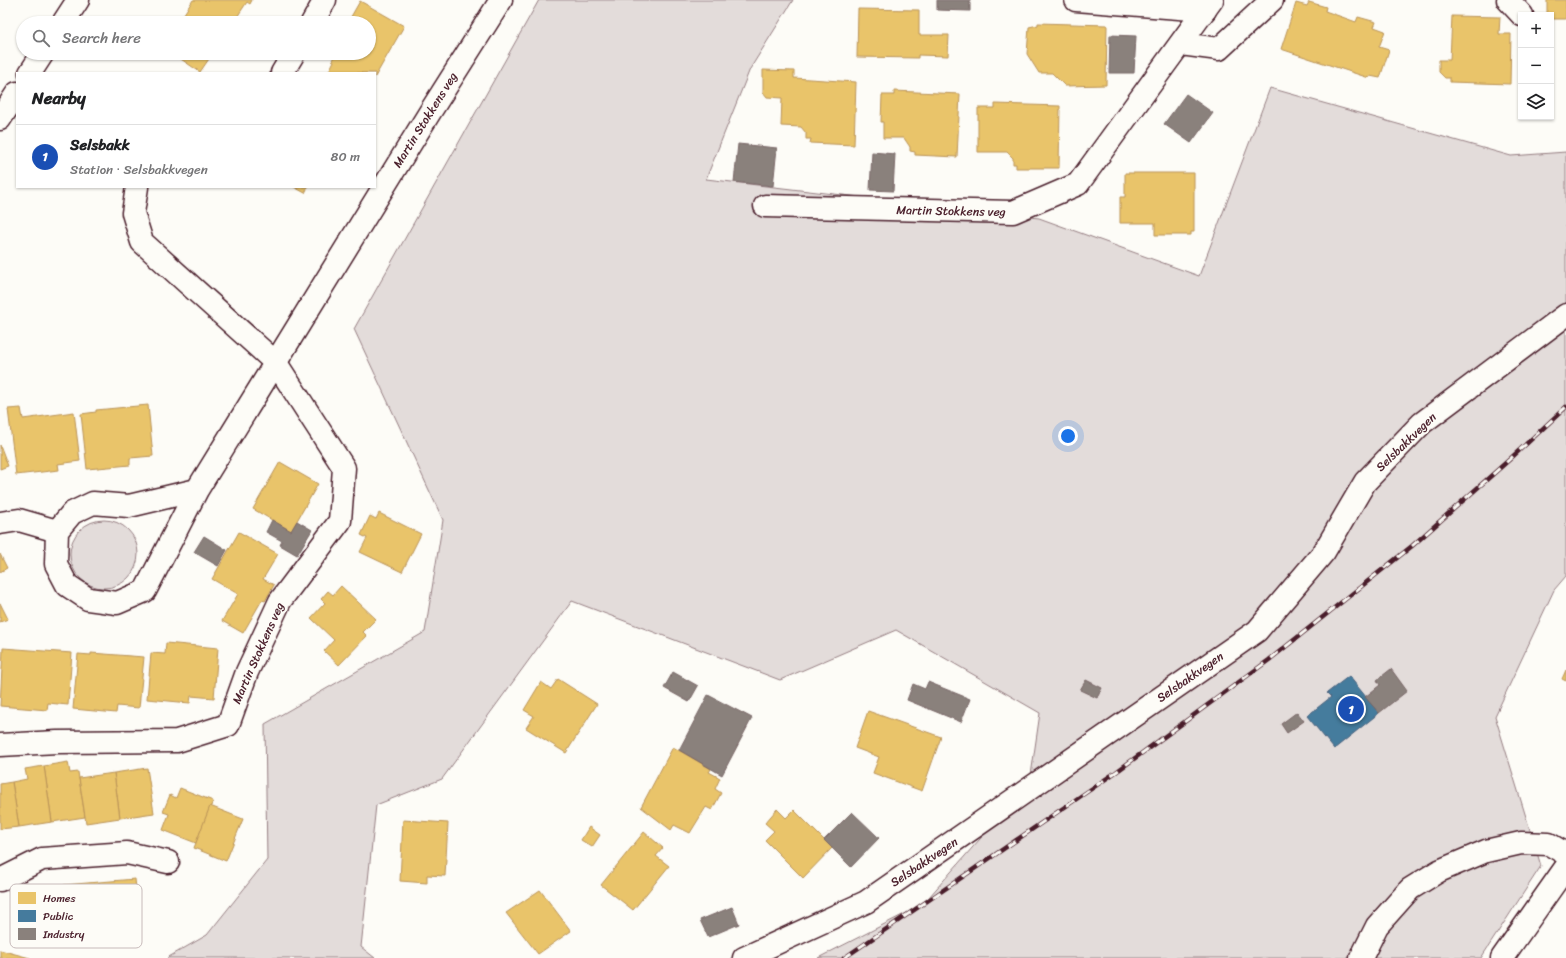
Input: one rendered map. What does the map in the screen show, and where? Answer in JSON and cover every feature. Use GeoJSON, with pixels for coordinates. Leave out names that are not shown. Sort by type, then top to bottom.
{"type":"FeatureCollection","features":[{"type":"Feature","properties":{"kind":"street"},"geometry":{"type":"LineString","coordinates":[[68,16],[78,0]]}},
{"type":"Feature","properties":{"kind":"street"},"geometry":{"type":"LineString","coordinates":[[316,16],[325,0]]}},
{"type":"Feature","properties":{"kind":"street","name":"Martin Stokkens veg"},"geometry":{"type":"LineString","coordinates":[[57,531],[56,564],[67,585],[88,599],[117,603],[145,591],[197,490],[430,112],[501,0]]}},
{"type":"Feature","properties":{"kind":"street","name":"Martin Stokkens veg"},"geometry":{"type":"LineString","coordinates":[[1076,0],[1208,5]]}},
{"type":"Feature","properties":{"kind":"street"},"geometry":{"type":"LineString","coordinates":[[1181,44],[1219,49],[1272,0]]}},
{"type":"Feature","properties":{"kind":"street"},"geometry":{"type":"LineString","coordinates":[[1508,0],[1519,12]]}},
{"type":"Feature","properties":{"kind":"street","name":"Martin Stokkens veg"},"geometry":{"type":"LineString","coordinates":[[764,206],[1013,212],[1078,184],[1208,5]]}},
{"type":"Feature","properties":{"kind":"street"},"geometry":{"type":"LineString","coordinates":[[31,72],[39,60]]}},
{"type":"Feature","properties":{"kind":"street"},"geometry":{"type":"LineString","coordinates":[[283,72],[290,60]]}},
{"type":"Feature","properties":{"kind":"street"},"geometry":{"type":"LineString","coordinates":[[0,119],[16,95]]}},
{"type":"Feature","properties":{"kind":"street","name":"Martin Stokkens veg"},"geometry":{"type":"LineString","coordinates":[[0,745],[57,742],[177,741],[228,726],[247,672],[280,601],[340,521],[344,468],[276,364],[142,242],[133,213],[137,188]]}},
{"type":"Feature","properties":{"kind":"street","name":"Selsbakkvegen"},"geometry":{"type":"LineString","coordinates":[[744,958],[866,902],[1257,631],[1324,552],[1365,482],[1422,423],[1566,315]]}},
{"type":"Feature","properties":{"kind":"street"},"geometry":{"type":"LineString","coordinates":[[0,523],[19,520],[57,531],[72,513],[94,503],[129,506],[197,490]]}},
{"type":"Feature","properties":{"kind":"street"},"geometry":{"type":"LineString","coordinates":[[1361,958],[1377,926],[1410,889],[1439,870],[1486,851],[1521,843],[1549,844],[1566,854]]}},
{"type":"Feature","properties":{"kind":"street"},"geometry":{"type":"LineString","coordinates":[[0,880],[42,859],[127,853],[168,862]]}},
{"type":"Feature","properties":{"kind":"street"},"geometry":{"type":"LineString","coordinates":[[1502,958],[1566,867]]}},
{"type":"Feature","properties":{"kind":"shaded area"},"geometry":{"type":"Polygon","coordinates":[[[539,0],[793,0],[750,69],[706,179],[1039,218],[1199,276],[1270,88],[1511,156],[1566,152],[1566,576],[1554,590],[1495,716],[1541,866],[1481,958],[818,958],[922,905],[1030,782],[1040,713],[896,630],[780,680],[572,601],[442,779],[376,805],[361,947],[375,958],[167,958],[207,935],[267,860],[265,724],[425,632],[443,520],[354,329],[539,0]]]}},
{"type":"Feature","properties":{"kind":"shaded area"},"geometry":{"type":"Polygon","coordinates":[[[97,520],[111,520],[123,525],[133,535],[138,547],[138,561],[133,573],[123,583],[111,588],[97,588],[85,583],[75,573],[70,561],[70,547],[75,535],[85,525],[97,520]]]}},
{"type":"Feature","properties":{"kind":"building: Homes"},"geometry":{"type":"Polygon","coordinates":[[[193,0],[252,0],[250,4],[247,2],[238,16],[183,16],[193,0]]]}},
{"type":"Feature","properties":{"kind":"building: Homes"},"geometry":{"type":"Polygon","coordinates":[[[1547,0],[1566,0],[1566,19],[1554,19],[1554,12],[1547,12],[1547,0]]]}},
{"type":"Feature","properties":{"kind":"building: Homes"},"geometry":{"type":"Polygon","coordinates":[[[360,1],[404,26],[376,75],[376,72],[328,72],[334,61],[332,60],[376,60],[376,16],[351,16],[360,1]]]}},
{"type":"Feature","properties":{"kind":"building: Homes"},"geometry":{"type":"Polygon","coordinates":[[[1309,2],[1326,7],[1325,11],[1356,22],[1358,17],[1376,22],[1374,27],[1385,31],[1379,47],[1389,50],[1380,78],[1370,76],[1369,78],[1281,49],[1296,3],[1307,6],[1309,2]]]}},
{"type":"Feature","properties":{"kind":"building: Homes"},"geometry":{"type":"Polygon","coordinates":[[[858,9],[919,10],[919,35],[949,35],[948,56],[918,55],[918,58],[857,57],[858,9]]]}},
{"type":"Feature","properties":{"kind":"building: Homes"},"geometry":{"type":"Polygon","coordinates":[[[1452,16],[1500,17],[1499,34],[1511,34],[1510,84],[1450,82],[1450,78],[1445,78],[1439,72],[1439,60],[1450,60],[1452,16]]]}},
{"type":"Feature","properties":{"kind":"building: Homes"},"geometry":{"type":"Polygon","coordinates":[[[1038,23],[1107,25],[1106,85],[1065,86],[1052,73],[1039,73],[1027,54],[1029,27],[1038,25],[1038,23]]]}},
{"type":"Feature","properties":{"kind":"building: Homes"},"geometry":{"type":"Polygon","coordinates":[[[182,60],[208,60],[200,72],[182,60]]]}},
{"type":"Feature","properties":{"kind":"building: Homes"},"geometry":{"type":"Polygon","coordinates":[[[763,70],[794,71],[794,78],[856,82],[854,145],[810,143],[811,139],[806,139],[806,133],[801,127],[781,126],[782,98],[767,97],[763,92],[763,70]]]}},
{"type":"Feature","properties":{"kind":"building: Homes"},"geometry":{"type":"Polygon","coordinates":[[[894,91],[960,94],[957,157],[915,155],[915,152],[910,151],[910,147],[904,138],[883,138],[883,122],[881,122],[882,95],[894,95],[894,91]]]}},
{"type":"Feature","properties":{"kind":"building: Homes"},"geometry":{"type":"Polygon","coordinates":[[[995,104],[1060,106],[1059,168],[1016,168],[1016,164],[1013,164],[1013,158],[1007,152],[978,152],[978,108],[995,108],[995,104]]]}},
{"type":"Feature","properties":{"kind":"building: Homes"},"geometry":{"type":"Polygon","coordinates":[[[1125,173],[1194,173],[1194,232],[1191,232],[1191,235],[1155,235],[1155,223],[1120,223],[1120,197],[1125,197],[1125,173]]]}},
{"type":"Feature","properties":{"kind":"building: Homes"},"geometry":{"type":"Polygon","coordinates":[[[296,188],[308,188],[305,193],[296,188]]]}},
{"type":"Feature","properties":{"kind":"building: Homes"},"geometry":{"type":"Polygon","coordinates":[[[148,405],[153,456],[130,458],[130,465],[87,469],[81,414],[96,412],[96,410],[148,405]]]}},
{"type":"Feature","properties":{"kind":"building: Homes"},"geometry":{"type":"Polygon","coordinates":[[[21,408],[23,419],[74,412],[80,461],[58,464],[59,470],[16,475],[8,409],[21,408]]]}},
{"type":"Feature","properties":{"kind":"building: Homes"},"geometry":{"type":"Polygon","coordinates":[[[0,445],[8,466],[0,469],[0,445]]]}},
{"type":"Feature","properties":{"kind":"building: Homes"},"geometry":{"type":"Polygon","coordinates":[[[280,462],[318,484],[291,531],[253,509],[280,462]]]}},
{"type":"Feature","properties":{"kind":"building: Homes"},"geometry":{"type":"Polygon","coordinates":[[[379,513],[421,534],[402,572],[360,552],[367,538],[361,535],[370,516],[376,519],[379,513]]]}},
{"type":"Feature","properties":{"kind":"building: Homes"},"geometry":{"type":"Polygon","coordinates":[[[239,532],[278,554],[263,579],[274,585],[265,601],[262,600],[243,633],[222,621],[238,594],[212,579],[239,532]]]}},
{"type":"Feature","properties":{"kind":"building: Homes"},"geometry":{"type":"Polygon","coordinates":[[[0,554],[7,568],[0,572],[0,554]]]}},
{"type":"Feature","properties":{"kind":"building: Homes"},"geometry":{"type":"Polygon","coordinates":[[[341,586],[376,619],[363,632],[367,636],[339,665],[324,651],[334,640],[311,618],[325,603],[321,599],[328,591],[333,595],[341,586]]]}},
{"type":"Feature","properties":{"kind":"building: Homes"},"geometry":{"type":"Polygon","coordinates":[[[0,603],[8,619],[0,622],[0,603]]]}},
{"type":"Feature","properties":{"kind":"building: Homes"},"geometry":{"type":"Polygon","coordinates":[[[166,643],[218,648],[214,698],[191,696],[190,703],[147,699],[151,653],[165,654],[166,643]]]}},
{"type":"Feature","properties":{"kind":"building: Homes"},"geometry":{"type":"Polygon","coordinates":[[[3,648],[72,653],[68,705],[48,703],[47,710],[0,706],[3,648]]]}},
{"type":"Feature","properties":{"kind":"building: Homes"},"geometry":{"type":"Polygon","coordinates":[[[91,653],[144,657],[139,708],[117,706],[116,713],[73,709],[78,654],[91,655],[91,653]]]}},
{"type":"Feature","properties":{"kind":"building: Homes"},"geometry":{"type":"Polygon","coordinates":[[[1566,670],[1566,681],[1562,679],[1566,670]]]}},
{"type":"Feature","properties":{"kind":"building: Homes"},"geometry":{"type":"Polygon","coordinates":[[[558,679],[597,704],[566,753],[526,728],[534,716],[524,710],[541,682],[551,689],[558,679]]]}},
{"type":"Feature","properties":{"kind":"building: Homes"},"geometry":{"type":"Polygon","coordinates":[[[868,711],[941,737],[922,791],[873,773],[879,757],[855,748],[868,711]]]}},
{"type":"Feature","properties":{"kind":"building: Homes"},"geometry":{"type":"Polygon","coordinates":[[[673,747],[711,769],[709,772],[720,778],[715,789],[721,793],[712,810],[706,807],[690,833],[674,825],[671,830],[641,807],[673,747]]]}},
{"type":"Feature","properties":{"kind":"building: Homes"},"geometry":{"type":"Polygon","coordinates":[[[68,762],[70,773],[78,772],[85,817],[52,822],[44,766],[68,762]]]}},
{"type":"Feature","properties":{"kind":"building: Homes"},"geometry":{"type":"Polygon","coordinates":[[[44,766],[52,822],[19,827],[12,782],[27,779],[25,769],[44,766]]]}},
{"type":"Feature","properties":{"kind":"building: Homes"},"geometry":{"type":"Polygon","coordinates":[[[147,768],[154,813],[120,818],[114,773],[147,768]]]}},
{"type":"Feature","properties":{"kind":"building: Homes"},"geometry":{"type":"Polygon","coordinates":[[[114,773],[120,818],[86,823],[79,778],[114,773]]]}},
{"type":"Feature","properties":{"kind":"building: Homes"},"geometry":{"type":"Polygon","coordinates":[[[12,782],[19,827],[0,829],[0,784],[12,782]]]}},
{"type":"Feature","properties":{"kind":"building: Homes"},"geometry":{"type":"Polygon","coordinates":[[[180,788],[213,801],[196,843],[163,830],[169,814],[163,812],[170,795],[176,798],[180,788]]]}},
{"type":"Feature","properties":{"kind":"building: Homes"},"geometry":{"type":"Polygon","coordinates":[[[210,806],[243,819],[226,861],[194,848],[210,806]]]}},
{"type":"Feature","properties":{"kind":"building: Homes"},"geometry":{"type":"Polygon","coordinates":[[[777,809],[786,818],[794,810],[832,848],[803,878],[765,840],[774,831],[765,823],[777,809]]]}},
{"type":"Feature","properties":{"kind":"building: Homes"},"geometry":{"type":"Polygon","coordinates":[[[403,820],[448,823],[445,876],[427,875],[427,883],[400,881],[403,820]]]}},
{"type":"Feature","properties":{"kind":"building: Homes"},"geometry":{"type":"Polygon","coordinates":[[[589,827],[600,835],[592,847],[581,840],[589,827]]]}},
{"type":"Feature","properties":{"kind":"building: Homes"},"geometry":{"type":"Polygon","coordinates":[[[644,832],[663,848],[656,856],[669,866],[633,910],[601,885],[644,832]]]}},
{"type":"Feature","properties":{"kind":"building: Homes"},"geometry":{"type":"Polygon","coordinates":[[[135,879],[136,884],[99,884],[99,882],[135,879]]]}},
{"type":"Feature","properties":{"kind":"building: Homes"},"geometry":{"type":"Polygon","coordinates":[[[99,882],[99,884],[76,884],[99,882]]]}},
{"type":"Feature","properties":{"kind":"building: Homes"},"geometry":{"type":"Polygon","coordinates":[[[540,890],[571,931],[538,954],[506,913],[540,890]]]}},
{"type":"Feature","properties":{"kind":"building: Homes"},"geometry":{"type":"Polygon","coordinates":[[[0,950],[30,958],[0,958],[0,950]]]}},
{"type":"Feature","properties":{"kind":"building: Public"},"geometry":{"type":"Polygon","coordinates":[[[1349,676],[1379,713],[1334,749],[1307,716],[1331,697],[1327,693],[1349,676]]]}},
{"type":"Feature","properties":{"kind":"building: Industry"},"geometry":{"type":"Polygon","coordinates":[[[937,0],[970,0],[970,11],[937,10],[937,0]]]}},
{"type":"Feature","properties":{"kind":"building: Industry"},"geometry":{"type":"Polygon","coordinates":[[[1110,35],[1136,36],[1134,73],[1109,73],[1110,35]]]}},
{"type":"Feature","properties":{"kind":"building: Industry"},"geometry":{"type":"Polygon","coordinates":[[[1186,94],[1213,113],[1191,143],[1164,124],[1186,94]]]}},
{"type":"Feature","properties":{"kind":"building: Industry"},"geometry":{"type":"Polygon","coordinates":[[[738,144],[777,148],[773,186],[734,182],[738,144]]]}},
{"type":"Feature","properties":{"kind":"building: Industry"},"geometry":{"type":"Polygon","coordinates":[[[872,152],[895,154],[893,191],[870,190],[872,152]]]}},
{"type":"Feature","properties":{"kind":"building: Industry"},"geometry":{"type":"Polygon","coordinates":[[[272,520],[291,531],[297,521],[312,530],[297,555],[280,545],[282,541],[266,532],[272,520]]]}},
{"type":"Feature","properties":{"kind":"building: Industry"},"geometry":{"type":"Polygon","coordinates":[[[204,536],[227,550],[218,566],[194,552],[204,536]]]}},
{"type":"Feature","properties":{"kind":"building: Industry"},"geometry":{"type":"Polygon","coordinates":[[[1391,669],[1407,691],[1379,713],[1365,697],[1380,685],[1377,680],[1391,669]]]}},
{"type":"Feature","properties":{"kind":"building: Industry"},"geometry":{"type":"Polygon","coordinates":[[[673,672],[698,686],[689,702],[664,688],[673,672]]]}},
{"type":"Feature","properties":{"kind":"building: Industry"},"geometry":{"type":"Polygon","coordinates":[[[1086,680],[1102,688],[1097,698],[1080,690],[1086,680]]]}},
{"type":"Feature","properties":{"kind":"building: Industry"},"geometry":{"type":"Polygon","coordinates":[[[928,682],[970,699],[961,722],[907,700],[913,684],[925,689],[928,682]]]}},
{"type":"Feature","properties":{"kind":"building: Industry"},"geometry":{"type":"Polygon","coordinates":[[[708,695],[752,718],[722,775],[679,750],[708,695]]]}},
{"type":"Feature","properties":{"kind":"building: Industry"},"geometry":{"type":"Polygon","coordinates":[[[1297,712],[1304,721],[1287,733],[1281,724],[1297,712]]]}},
{"type":"Feature","properties":{"kind":"building: Industry"},"geometry":{"type":"Polygon","coordinates":[[[852,812],[879,838],[851,867],[824,840],[852,812]]]}},
{"type":"Feature","properties":{"kind":"building: Industry"},"geometry":{"type":"Polygon","coordinates":[[[732,907],[739,924],[708,937],[700,920],[732,907]]]}},
{"type":"Feature","properties":{"kind":"railway"},"geometry":{"type":"LineString","coordinates":[[844,958],[1116,772],[1269,660],[1412,546],[1566,407]]}},
{"type":"Feature","properties":{"kind":"place","name":"Selsbakk"},"geometry":{"type":"Point","coordinates":[1351,709]}}]}
